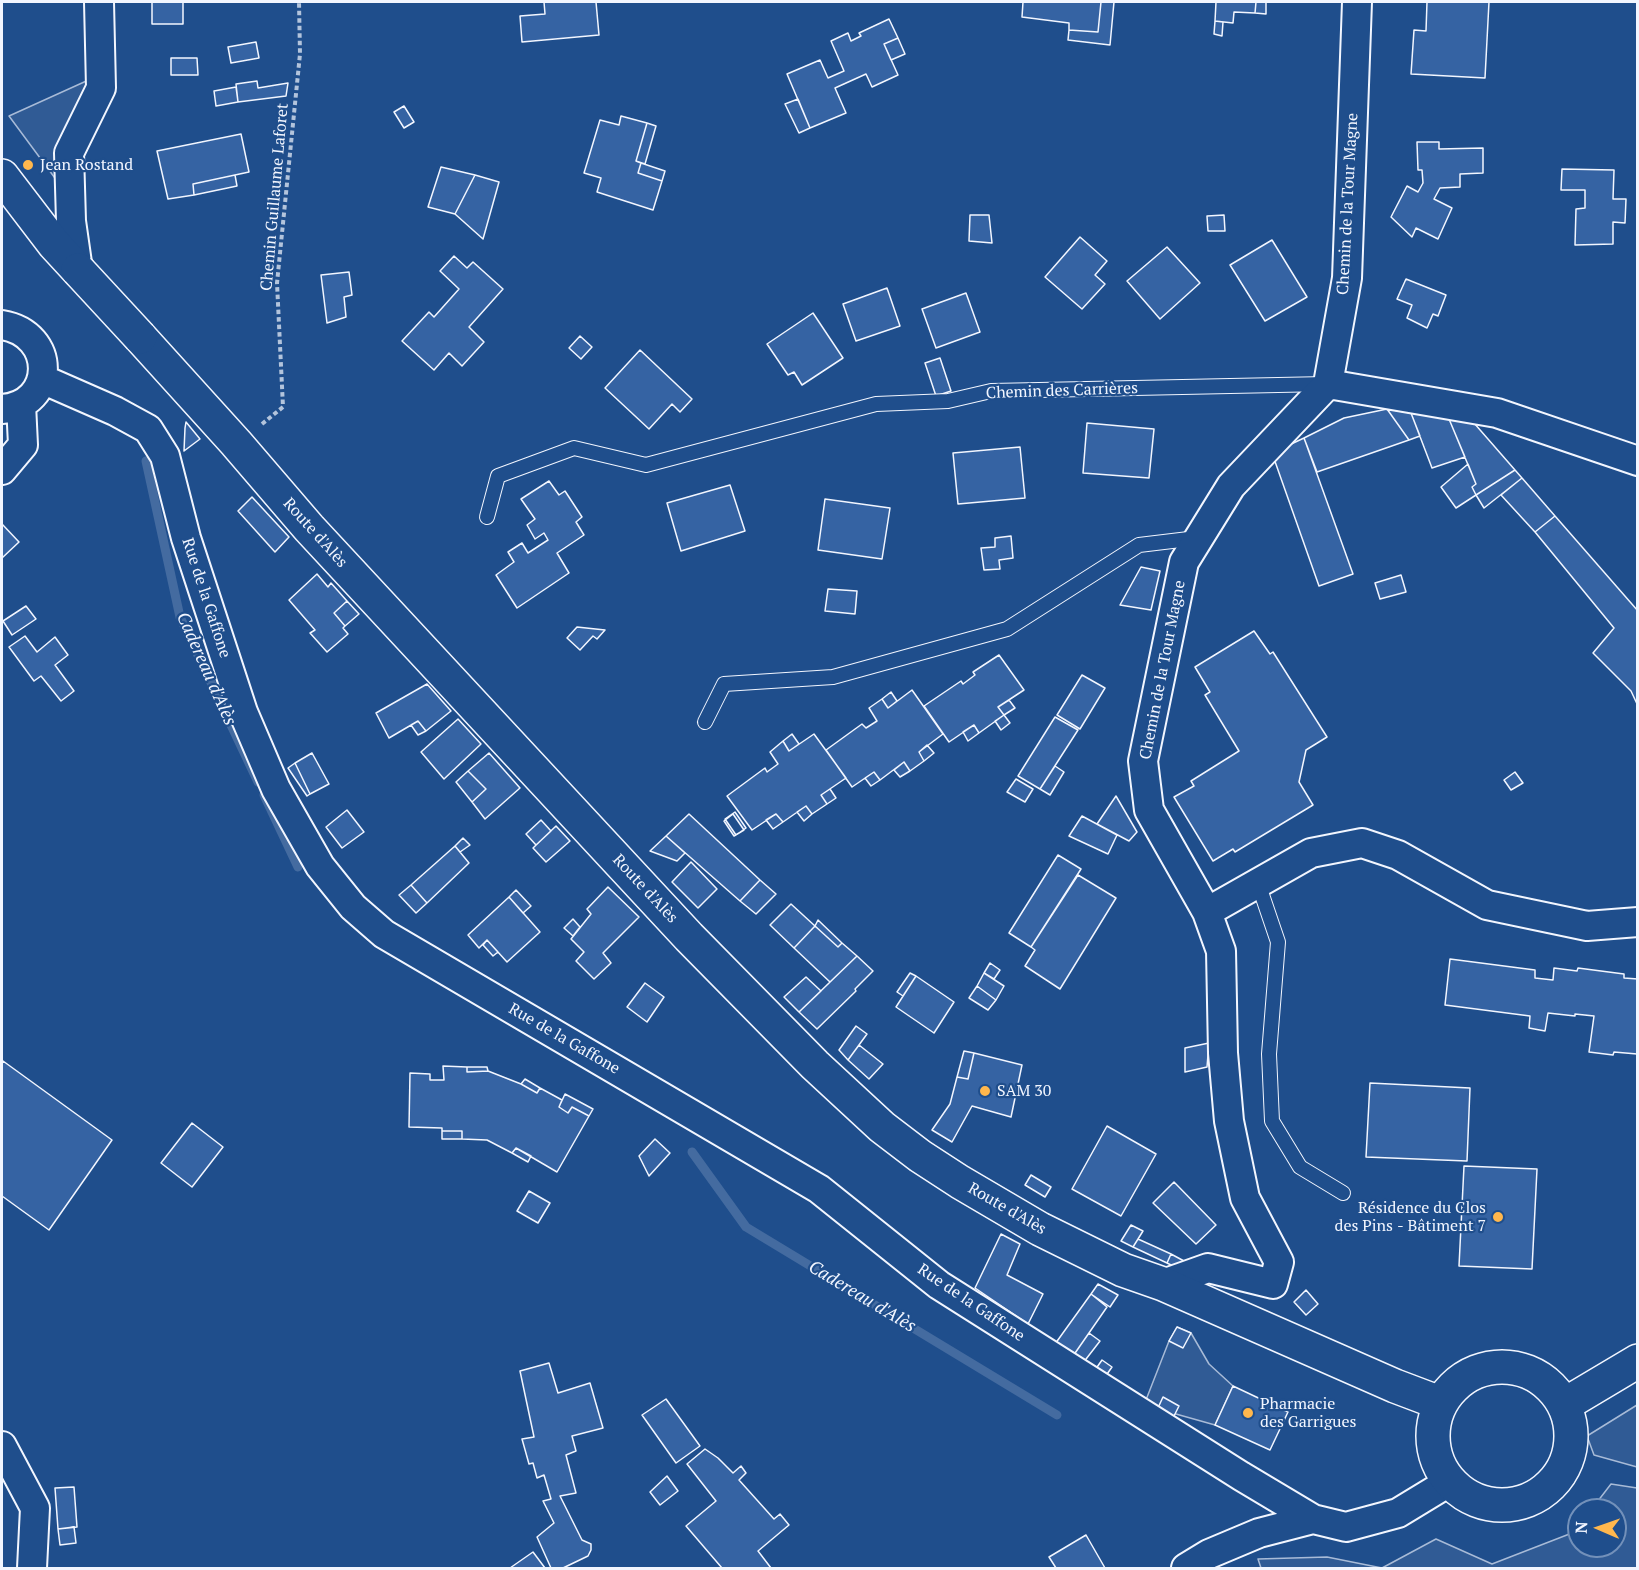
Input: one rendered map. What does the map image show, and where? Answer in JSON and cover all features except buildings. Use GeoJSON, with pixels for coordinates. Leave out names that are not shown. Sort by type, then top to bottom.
{"type":"FeatureCollection","features":[{"type":"Feature","properties":{"kind":"main road","name":"Route d'Alès"},"geometry":{"type":"LineString","coordinates":[[2,176],[54,244],[236,443],[309,528],[689,937],[856,1104],[920,1156],[1040,1229],[1123,1270],[1163,1284],[1395,1386],[1440,1403]]}},
{"type":"Feature","properties":{"kind":"main road"},"geometry":{"type":"LineString","coordinates":[[1564,1405],[1638,1361]]}},
{"type":"Feature","properties":{"kind":"main road"},"geometry":{"type":"LineString","coordinates":[[1492,1367],[1514,1368],[1534,1374],[1551,1387],[1564,1405],[1570,1424],[1571,1445],[1566,1464],[1555,1482],[1540,1495],[1519,1504],[1497,1506],[1479,1503],[1462,1494],[1449,1482],[1437,1464],[1432,1444],[1433,1423],[1440,1403],[1453,1386],[1471,1374],[1492,1367]]}},
{"type":"Feature","properties":{"kind":"street"},"geometry":{"type":"LineString","coordinates":[[78,270],[71,221],[69,153],[102,88],[99,2]]}},
{"type":"Feature","properties":{"kind":"street","name":"Chemin de la Tour Magne"},"geometry":{"type":"LineString","coordinates":[[1163,1284],[1208,1268],[1273,1284],[1279,1262],[1245,1198],[1229,1121],[1223,1053],[1221,951],[1207,912],[1149,810],[1143,761],[1184,562],[1232,486],[1328,384],[1347,278],[1357,2]]}},
{"type":"Feature","properties":{"kind":"street"},"geometry":{"type":"LineString","coordinates":[[2,325],[25,332],[34,342],[43,365],[42,379],[30,398],[11,407],[24,446],[2,470]]}},
{"type":"Feature","properties":{"kind":"street","name":"Rue de la Gaffone"},"geometry":{"type":"LineString","coordinates":[[42,379],[115,411],[148,429],[165,456],[189,549],[243,712],[276,789],[320,866],[353,907],[384,934],[819,1189],[939,1285],[1313,1520]]}},
{"type":"Feature","properties":{"kind":"street","name":"Chemin des Carrières"},"geometry":{"type":"LineString","coordinates":[[1328,384],[1497,413],[1638,461]]}},
{"type":"Feature","properties":{"kind":"street"},"geometry":{"type":"LineString","coordinates":[[1207,912],[1311,853],[1362,843],[1398,855],[1487,905],[1587,926],[1638,922]]}},
{"type":"Feature","properties":{"kind":"street"},"geometry":{"type":"LineString","coordinates":[[2,1446],[35,1508],[32,1569]]}},
{"type":"Feature","properties":{"kind":"street"},"geometry":{"type":"LineString","coordinates":[[1186,1569],[1209,1554],[1259,1533],[1313,1520],[1346,1527],[1398,1513],[1449,1482]]}},
{"type":"Feature","properties":{"kind":"lane","name":"Chemin des Carrières"},"geometry":{"type":"LineString","coordinates":[[487,517],[498,476],[574,448],[646,465],[876,404],[948,401],[991,391],[1328,384]]}},
{"type":"Feature","properties":{"kind":"lane"},"geometry":{"type":"LineString","coordinates":[[705,722],[724,684],[833,677],[1007,628],[1139,546],[1200,537]]}},
{"type":"Feature","properties":{"kind":"lane"},"geometry":{"type":"LineString","coordinates":[[1258,883],[1278,942],[1269,1053],[1272,1121],[1300,1167],[1342,1193]]}},
{"type":"Feature","properties":{"kind":"path","name":"Chemin Guillaume Laforet"},"geometry":{"type":"LineString","coordinates":[[236,443],[283,408],[277,283],[300,54],[298,2]]}},
{"type":"Feature","properties":{"kind":"shaded area"},"geometry":{"type":"Polygon","coordinates":[[[93,78],[63,189],[9,116],[93,78]]]}},
{"type":"Feature","properties":{"kind":"shaded area"},"geometry":{"type":"Polygon","coordinates":[[[1177,1327],[1191,1333],[1209,1364],[1233,1386],[1215,1425],[1144,1405],[1169,1341],[1177,1327]]]}},
{"type":"Feature","properties":{"kind":"shaded area"},"geometry":{"type":"Polygon","coordinates":[[[1637,1405],[1637,1467],[1594,1455],[1587,1436],[1637,1405]]]}},
{"type":"Feature","properties":{"kind":"shaded area"},"geometry":{"type":"Polygon","coordinates":[[[1611,1484],[1637,1488],[1637,1568],[1382,1568],[1436,1539],[1492,1564],[1567,1535],[1567,1558],[1627,1558],[1627,1498],[1600,1498],[1611,1484]]]}},
{"type":"Feature","properties":{"kind":"shaded area"},"geometry":{"type":"Polygon","coordinates":[[[1327,1557],[1382,1568],[1261,1568],[1258,1559],[1327,1557]]]}},
{"type":"Feature","properties":{"kind":"waterway","name":"Cadereau d'Alès"},"geometry":{"type":"LineString","coordinates":[[146,461],[180,617],[258,782]]}},
{"type":"Feature","properties":{"kind":"waterway","name":"Cadereau d'Alès"},"geometry":{"type":"LineString","coordinates":[[264,795],[298,867]]}},
{"type":"Feature","properties":{"kind":"waterway","name":"Cadereau d'Alès"},"geometry":{"type":"LineString","coordinates":[[692,1152],[746,1227],[1057,1415]]}},
{"type":"Feature","properties":{"kind":"place","name":"Jean Rostand"},"geometry":{"type":"Point","coordinates":[28,165]}},
{"type":"Feature","properties":{"kind":"place","name":"SAM 30"},"geometry":{"type":"Point","coordinates":[985,1091]}},
{"type":"Feature","properties":{"kind":"place","name":"Résidence du Clos des Pins - Bâtiment 7"},"geometry":{"type":"Point","coordinates":[1498,1217]}},
{"type":"Feature","properties":{"kind":"place","name":"Pharmacie des Garrigues"},"geometry":{"type":"Point","coordinates":[1248,1413]}}]}
